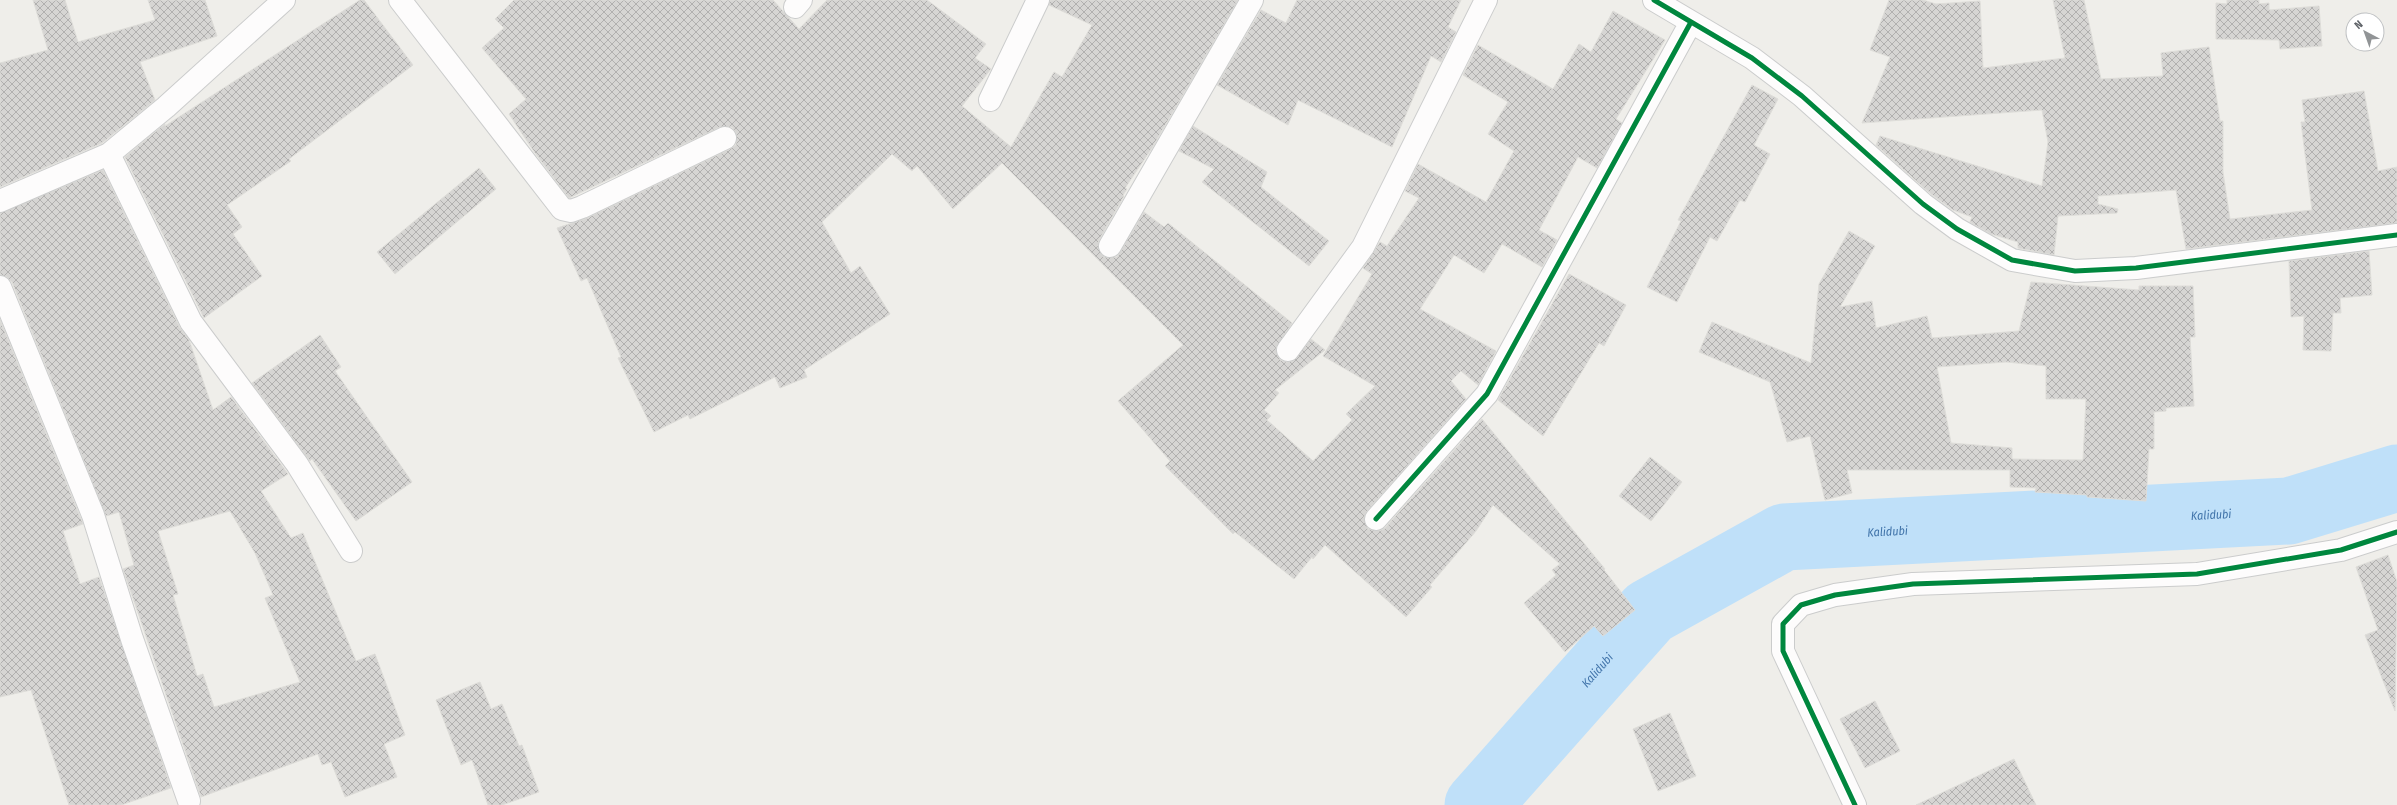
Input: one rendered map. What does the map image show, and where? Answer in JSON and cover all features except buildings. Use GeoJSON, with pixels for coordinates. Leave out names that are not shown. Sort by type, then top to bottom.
{"type":"FeatureCollection","features":[{"type":"Feature","properties":{"kind":"street"},"geometry":{"type":"LineString","coordinates":[[0,201],[109,154],[160,112],[284,0]]}},
{"type":"Feature","properties":{"kind":"street"},"geometry":{"type":"LineString","coordinates":[[400,0],[562,209],[571,211],[582,207],[725,138]]}},
{"type":"Feature","properties":{"kind":"street"},"geometry":{"type":"LineString","coordinates":[[990,100],[1038,0]]}},
{"type":"Feature","properties":{"kind":"street"},"geometry":{"type":"LineString","coordinates":[[1110,246],[1252,0]]}},
{"type":"Feature","properties":{"kind":"street"},"geometry":{"type":"LineString","coordinates":[[1288,350],[1362,247],[1486,0]]}},
{"type":"Feature","properties":{"kind":"street"},"geometry":{"type":"LineString","coordinates":[[1654,0],[1752,58],[1802,96],[1923,204],[1957,229],[2012,260],[2075,271],[2136,268],[2397,235]]}},
{"type":"Feature","properties":{"kind":"street"},"geometry":{"type":"LineString","coordinates":[[1376,519],[1487,394],[1691,22]]}},
{"type":"Feature","properties":{"kind":"street"},"geometry":{"type":"LineString","coordinates":[[109,154],[191,322],[297,464],[352,551]]}},
{"type":"Feature","properties":{"kind":"street"},"geometry":{"type":"LineString","coordinates":[[0,287],[93,515],[132,639],[189,801]]}},
{"type":"Feature","properties":{"kind":"street"},"geometry":{"type":"LineString","coordinates":[[1855,805],[1783,652],[1783,624],[1801,606],[1835,595],[1913,584],[2197,574],[2341,550],[2397,532]]}},
{"type":"Feature","properties":{"kind":"waterway","name":"Kalidubi"},"geometry":{"type":"LineString","coordinates":[[1478,805],[1649,612],[1784,537],[2289,511],[2397,478]]}},
{"type":"Feature","properties":{"kind":"cycle path"},"geometry":{"type":"LineString","coordinates":[[1654,0],[1752,58],[1802,96],[1923,204],[1957,229],[2012,260],[2075,271],[2136,268],[2397,235]]}},
{"type":"Feature","properties":{"kind":"cycle path"},"geometry":{"type":"LineString","coordinates":[[1376,519],[1487,394],[1691,22]]}},
{"type":"Feature","properties":{"kind":"cycle path"},"geometry":{"type":"LineString","coordinates":[[1855,805],[1783,651],[1783,624],[1801,605],[1835,595],[1913,584],[2197,574],[2341,550],[2397,532]]}}]}
